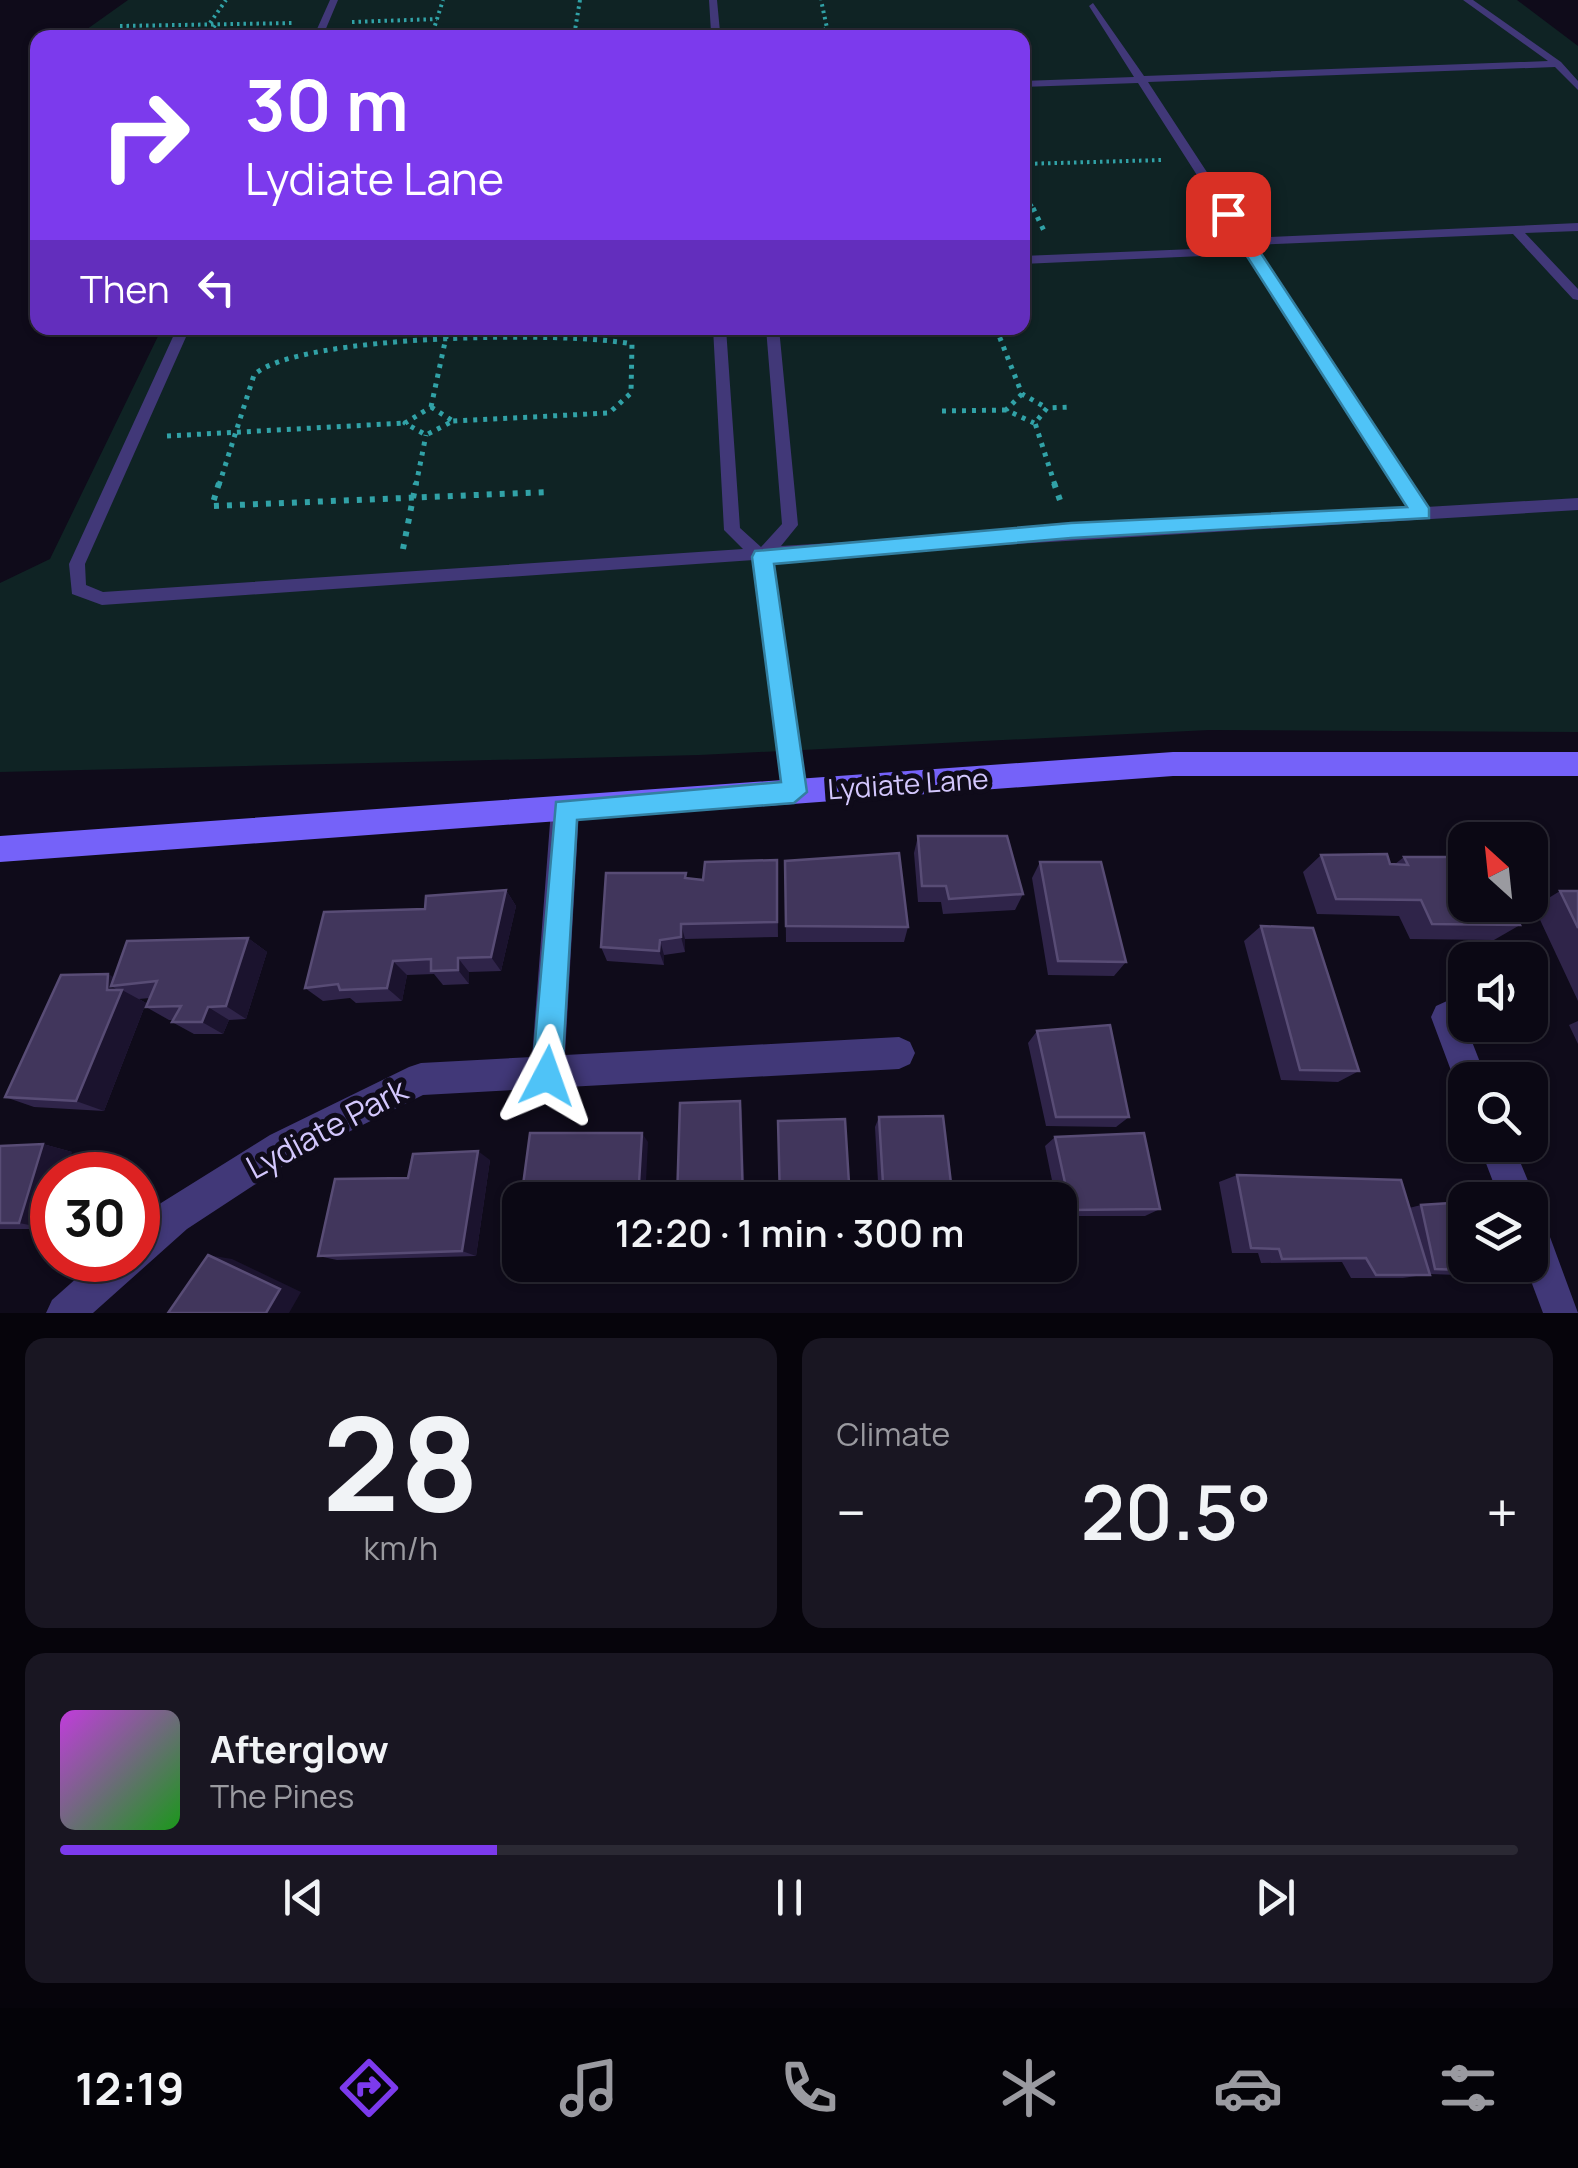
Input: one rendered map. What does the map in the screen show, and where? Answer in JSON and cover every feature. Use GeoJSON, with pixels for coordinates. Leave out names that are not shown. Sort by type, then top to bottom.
{"type":"FeatureCollection","features":[{"type":"Feature","properties":{"kind":"main road","name":"Lydiate Lane"},"geometry":{"type":"LineString","coordinates":[[0,849],[1173,764],[1578,764]]}},
{"type":"Feature","properties":{"kind":"street"},"geometry":{"type":"LineString","coordinates":[[547,1076],[565,810]]}},
{"type":"Feature","properties":{"kind":"street"},"geometry":{"type":"LineString","coordinates":[[1447,1017],[1464,1062]]}},
{"type":"Feature","properties":{"kind":"street","name":"Lydiate Park"},"geometry":{"type":"LineString","coordinates":[[160,1229],[282,1148],[422,1079],[547,1076],[899,1053]]}},
{"type":"Feature","properties":{"kind":"street"},"geometry":{"type":"LineString","coordinates":[[1548,1278],[1562,1313]]}},
{"type":"Feature","properties":{"kind":"street"},"geometry":{"type":"LineString","coordinates":[[65,1313],[100,1282]]}},
{"type":"Feature","properties":{"kind":"lane"},"geometry":{"type":"LineString","coordinates":[[320,30],[334,0]]}},
{"type":"Feature","properties":{"kind":"lane"},"geometry":{"type":"LineString","coordinates":[[713,0],[716,30]]}},
{"type":"Feature","properties":{"kind":"lane"},"geometry":{"type":"LineString","coordinates":[[1467,0],[1558,64],[1578,87]]}},
{"type":"Feature","properties":{"kind":"lane"},"geometry":{"type":"LineString","coordinates":[[1093,6],[1422,513]]}},
{"type":"Feature","properties":{"kind":"lane"},"geometry":{"type":"LineString","coordinates":[[1030,84],[1558,64]]}},
{"type":"Feature","properties":{"kind":"lane"},"geometry":{"type":"LineString","coordinates":[[1030,260],[1578,227]]}},
{"type":"Feature","properties":{"kind":"lane"},"geometry":{"type":"LineString","coordinates":[[1516,230],[1578,296]]}},
{"type":"Feature","properties":{"kind":"lane"},"geometry":{"type":"LineString","coordinates":[[179,335],[77,564],[78,589],[102,598],[762,557],[1071,530],[1578,504]]}},
{"type":"Feature","properties":{"kind":"lane"},"geometry":{"type":"LineString","coordinates":[[719,335],[732,530],[762,557],[794,792]]}},
{"type":"Feature","properties":{"kind":"lane"},"geometry":{"type":"LineString","coordinates":[[762,557],[790,525],[773,335]]}},
{"type":"Feature","properties":{"kind":"path"},"geometry":{"type":"LineString","coordinates":[[209,30],[226,0]]}},
{"type":"Feature","properties":{"kind":"path"},"geometry":{"type":"LineString","coordinates":[[433,30],[443,0]]}},
{"type":"Feature","properties":{"kind":"path"},"geometry":{"type":"LineString","coordinates":[[578,30],[580,0]]}},
{"type":"Feature","properties":{"kind":"path"},"geometry":{"type":"LineString","coordinates":[[821,0],[827,28],[824,30]]}},
{"type":"Feature","properties":{"kind":"path"},"geometry":{"type":"LineString","coordinates":[[120,26],[437,19]]}},
{"type":"Feature","properties":{"kind":"path"},"geometry":{"type":"LineString","coordinates":[[1030,164],[1193,159]]}},
{"type":"Feature","properties":{"kind":"path"},"geometry":{"type":"LineString","coordinates":[[1030,203],[1058,258]]}},
{"type":"Feature","properties":{"kind":"path"},"geometry":{"type":"LineString","coordinates":[[133,438],[405,423],[431,407],[446,335]]}},
{"type":"Feature","properties":{"kind":"path"},"geometry":{"type":"LineString","coordinates":[[999,335],[1022,394],[1047,408],[1072,407]]}},
{"type":"Feature","properties":{"kind":"path"},"geometry":{"type":"LineString","coordinates":[[426,435],[453,421],[610,413],[626,406],[634,392],[632,344],[620,338],[573,337],[444,344],[292,355],[264,365],[254,376],[212,506],[548,492]]}},
{"type":"Feature","properties":{"kind":"path"},"geometry":{"type":"LineString","coordinates":[[1006,410],[1022,394]]}},
{"type":"Feature","properties":{"kind":"path"},"geometry":{"type":"LineString","coordinates":[[431,407],[453,421]]}},
{"type":"Feature","properties":{"kind":"path"},"geometry":{"type":"LineString","coordinates":[[1035,423],[1047,408]]}},
{"type":"Feature","properties":{"kind":"path"},"geometry":{"type":"LineString","coordinates":[[942,411],[1006,410],[1035,423],[1071,530]]}},
{"type":"Feature","properties":{"kind":"path"},"geometry":{"type":"LineString","coordinates":[[405,423],[426,435]]}},
{"type":"Feature","properties":{"kind":"path"},"geometry":{"type":"LineString","coordinates":[[397,580],[426,435]]}},
{"type":"Feature","properties":{"kind":"green space"},"geometry":{"type":"Polygon","coordinates":[[[128,0],[1517,0],[1578,46],[1578,732],[1209,730],[699,755],[0,772],[0,583],[50,559],[159,335],[1030,335],[1030,30],[86,30],[128,0]]]}},
{"type":"Feature","properties":{"kind":"building"},"geometry":{"type":"Polygon","coordinates":[[[918,836],[1007,836],[1023,894],[949,899],[946,886],[922,886],[918,836]]]}},
{"type":"Feature","properties":{"kind":"building"},"geometry":{"type":"Polygon","coordinates":[[[899,853],[908,927],[786,926],[785,861],[899,853]]]}},
{"type":"Feature","properties":{"kind":"building"},"geometry":{"type":"Polygon","coordinates":[[[1387,854],[1390,864],[1408,865],[1404,857],[1448,857],[1448,922],[1520,925],[1432,924],[1421,900],[1336,899],[1321,855],[1387,854]]]}},
{"type":"Feature","properties":{"kind":"building"},"geometry":{"type":"Polygon","coordinates":[[[777,860],[777,922],[681,924],[681,937],[660,940],[659,951],[601,947],[606,873],[686,873],[685,878],[703,880],[705,862],[777,860]]]}},
{"type":"Feature","properties":{"kind":"building"},"geometry":{"type":"Polygon","coordinates":[[[1040,862],[1101,862],[1126,962],[1058,961],[1040,862]]]}},
{"type":"Feature","properties":{"kind":"building"},"geometry":{"type":"Polygon","coordinates":[[[506,890],[491,957],[458,958],[458,970],[431,971],[431,959],[393,961],[387,988],[340,990],[338,984],[305,988],[324,912],[425,909],[426,896],[506,890]]]}},
{"type":"Feature","properties":{"kind":"building"},"geometry":{"type":"Polygon","coordinates":[[[1560,891],[1578,891],[1578,928],[1560,891]]]}},
{"type":"Feature","properties":{"kind":"building"},"geometry":{"type":"Polygon","coordinates":[[[1261,926],[1313,928],[1359,1071],[1300,1070],[1261,926]]]}},
{"type":"Feature","properties":{"kind":"building"},"geometry":{"type":"Polygon","coordinates":[[[248,938],[226,1006],[208,1007],[202,1022],[172,1022],[181,1006],[146,1007],[157,981],[111,986],[127,941],[248,938]]]}},
{"type":"Feature","properties":{"kind":"building"},"geometry":{"type":"Polygon","coordinates":[[[108,974],[107,990],[122,990],[76,1101],[5,1097],[61,975],[108,974]]]}},
{"type":"Feature","properties":{"kind":"building"},"geometry":{"type":"Polygon","coordinates":[[[1110,1025],[1129,1117],[1056,1117],[1037,1031],[1110,1025]]]}},
{"type":"Feature","properties":{"kind":"building"},"geometry":{"type":"Polygon","coordinates":[[[740,1101],[742,1182],[678,1182],[680,1103],[740,1101]]]}},
{"type":"Feature","properties":{"kind":"building"},"geometry":{"type":"Polygon","coordinates":[[[943,1116],[951,1182],[883,1182],[879,1117],[943,1116]]]}},
{"type":"Feature","properties":{"kind":"building"},"geometry":{"type":"Polygon","coordinates":[[[845,1119],[849,1182],[780,1182],[778,1121],[845,1119]]]}},
{"type":"Feature","properties":{"kind":"building"},"geometry":{"type":"Polygon","coordinates":[[[530,1133],[642,1133],[639,1182],[523,1182],[530,1133]]]}},
{"type":"Feature","properties":{"kind":"building"},"geometry":{"type":"Polygon","coordinates":[[[1144,1133],[1160,1209],[1077,1210],[1077,1182],[1065,1182],[1055,1137],[1144,1133]]]}},
{"type":"Feature","properties":{"kind":"building"},"geometry":{"type":"Polygon","coordinates":[[[43,1144],[41,1152],[30,1152],[30,1187],[19,1223],[0,1223],[0,1146],[43,1144]]]}},
{"type":"Feature","properties":{"kind":"building"},"geometry":{"type":"Polygon","coordinates":[[[478,1151],[462,1251],[318,1256],[335,1179],[408,1178],[413,1154],[478,1151]]]}},
{"type":"Feature","properties":{"kind":"building"},"geometry":{"type":"Polygon","coordinates":[[[1237,1175],[1401,1180],[1430,1275],[1376,1275],[1366,1258],[1282,1259],[1279,1249],[1251,1248],[1237,1175]]]}},
{"type":"Feature","properties":{"kind":"building"},"geometry":{"type":"Polygon","coordinates":[[[1448,1203],[1448,1269],[1435,1269],[1421,1205],[1448,1203]]]}},
{"type":"Feature","properties":{"kind":"building"},"geometry":{"type":"Polygon","coordinates":[[[208,1255],[280,1289],[266,1313],[168,1313],[208,1255]]]}},
{"type":"Feature","properties":{"kind":"route"},"geometry":{"type":"LineString","coordinates":[[547,1076],[565,810],[794,792],[762,557],[1071,530],[1422,513],[1228,214]]}}]}
